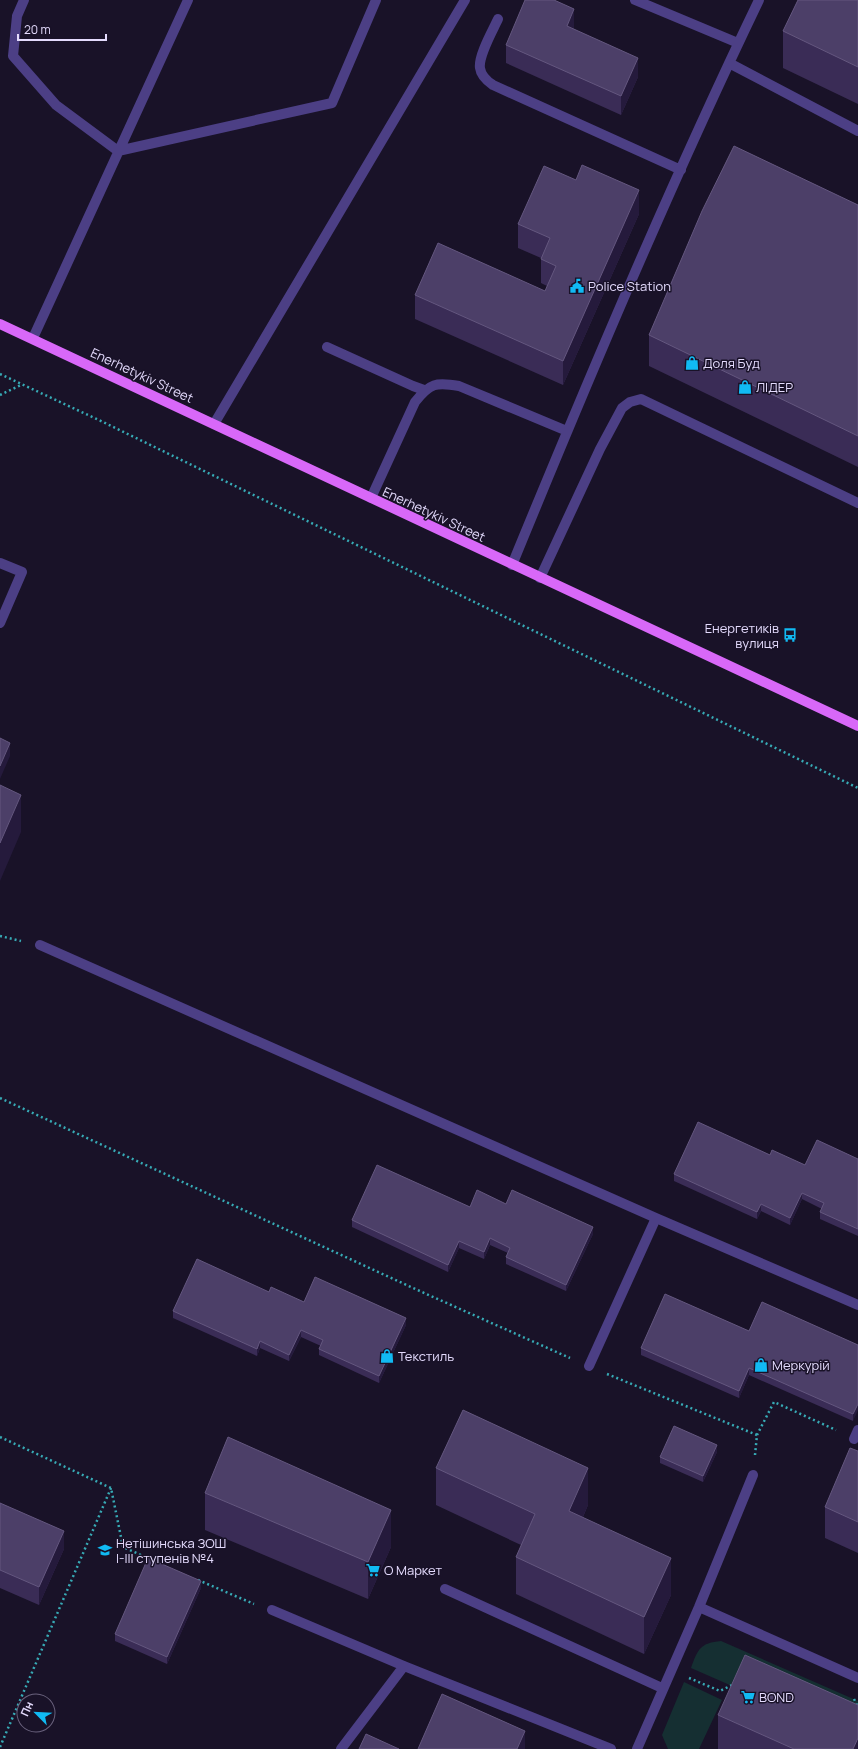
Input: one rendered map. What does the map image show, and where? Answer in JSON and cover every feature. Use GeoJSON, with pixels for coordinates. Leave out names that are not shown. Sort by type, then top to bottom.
{"type":"FeatureCollection","features":[{"type":"Feature","properties":{"kind":"main road","name":"Enerhetykiv Street"},"geometry":{"type":"LineString","coordinates":[[0,324],[33,338],[512,565],[858,726]]}},
{"type":"Feature","properties":{"kind":"street"},"geometry":{"type":"LineString","coordinates":[[24,0],[17,16],[13,56],[56,105],[118,151],[332,103],[376,0]]}},
{"type":"Feature","properties":{"kind":"street"},"geometry":{"type":"LineString","coordinates":[[33,338],[188,0]]}},
{"type":"Feature","properties":{"kind":"street"},"geometry":{"type":"LineString","coordinates":[[214,424],[465,0]]}},
{"type":"Feature","properties":{"kind":"street"},"geometry":{"type":"LineString","coordinates":[[636,0],[738,43]]}},
{"type":"Feature","properties":{"kind":"street"},"geometry":{"type":"LineString","coordinates":[[512,565],[567,431],[681,170],[759,0]]}},
{"type":"Feature","properties":{"kind":"street"},"geometry":{"type":"LineString","coordinates":[[498,19],[481,56],[480,68],[484,78],[493,85],[681,170]]}},
{"type":"Feature","properties":{"kind":"street"},"geometry":{"type":"LineString","coordinates":[[729,63],[858,131]]}},
{"type":"Feature","properties":{"kind":"street"},"geometry":{"type":"LineString","coordinates":[[327,347],[424,390]]}},
{"type":"Feature","properties":{"kind":"street"},"geometry":{"type":"LineString","coordinates":[[371,498],[402,426],[415,402],[424,390],[440,383],[459,386],[567,431]]}},
{"type":"Feature","properties":{"kind":"street"},"geometry":{"type":"LineString","coordinates":[[540,578],[600,449],[622,408],[630,402],[641,399],[858,503]]}},
{"type":"Feature","properties":{"kind":"street"},"geometry":{"type":"LineString","coordinates":[[0,563],[22,572],[0,624]]}},
{"type":"Feature","properties":{"kind":"street"},"geometry":{"type":"LineString","coordinates":[[40,945],[656,1218],[858,1305]]}},
{"type":"Feature","properties":{"kind":"street"},"geometry":{"type":"LineString","coordinates":[[589,1366],[656,1218]]}},
{"type":"Feature","properties":{"kind":"street"},"geometry":{"type":"LineString","coordinates":[[637,1749],[662,1688],[699,1607],[752,1475]]}},
{"type":"Feature","properties":{"kind":"street"},"geometry":{"type":"LineString","coordinates":[[445,1589],[662,1688]]}},
{"type":"Feature","properties":{"kind":"street"},"geometry":{"type":"LineString","coordinates":[[699,1607],[858,1678]]}},
{"type":"Feature","properties":{"kind":"street"},"geometry":{"type":"LineString","coordinates":[[272,1610],[404,1666],[611,1749]]}},
{"type":"Feature","properties":{"kind":"street"},"geometry":{"type":"LineString","coordinates":[[341,1749],[404,1666]]}},
{"type":"Feature","properties":{"kind":"path"},"geometry":{"type":"LineString","coordinates":[[0,374],[858,788]]}},
{"type":"Feature","properties":{"kind":"path"},"geometry":{"type":"LineString","coordinates":[[0,395],[22,385]]}},
{"type":"Feature","properties":{"kind":"path"},"geometry":{"type":"LineString","coordinates":[[0,1098],[398,1282],[589,1366],[757,1435]]}},
{"type":"Feature","properties":{"kind":"path"},"geometry":{"type":"LineString","coordinates":[[752,1475],[757,1435],[774,1402],[856,1435]]}},
{"type":"Feature","properties":{"kind":"path"},"geometry":{"type":"LineString","coordinates":[[0,1437],[111,1488]]}},
{"type":"Feature","properties":{"kind":"path"},"geometry":{"type":"LineString","coordinates":[[111,1488],[123,1547],[165,1566]]}},
{"type":"Feature","properties":{"kind":"path"},"geometry":{"type":"LineString","coordinates":[[0,1747],[111,1488]]}},
{"type":"Feature","properties":{"kind":"path"},"geometry":{"type":"LineString","coordinates":[[192,1578],[240,1600],[272,1610]]}},
{"type":"Feature","properties":{"kind":"path"},"geometry":{"type":"LineString","coordinates":[[670,1670],[720,1691],[741,1680]]}},
{"type":"Feature","properties":{"kind":"path"},"geometry":{"type":"LineString","coordinates":[[851,1694],[858,1707]]}},
{"type":"Feature","properties":{"kind":"green space"},"geometry":{"type":"Polygon","coordinates":[[[721,1641],[858,1701],[858,1741],[691,1668],[698,1652],[704,1645],[721,1641]]]}},
{"type":"Feature","properties":{"kind":"green space"},"geometry":{"type":"Polygon","coordinates":[[[684,1682],[722,1700],[699,1749],[668,1749],[662,1735],[684,1682]]]}},
{"type":"Feature","properties":{"kind":"building"},"geometry":{"type":"Polygon","coordinates":[[[525,0],[554,0],[574,9],[567,26],[638,58],[621,96],[506,45],[525,0]]]}},
{"type":"Feature","properties":{"kind":"building"},"geometry":{"type":"Polygon","coordinates":[[[798,0],[858,0],[858,67],[783,31],[798,0]]]}},
{"type":"Feature","properties":{"kind":"building"},"geometry":{"type":"Polygon","coordinates":[[[734,146],[858,205],[858,436],[649,335],[702,211],[734,146]]]}},
{"type":"Feature","properties":{"kind":"building","name":"Police Station"},"geometry":{"type":"Polygon","coordinates":[[[582,165],[639,190],[563,361],[415,295],[438,243],[545,291],[556,266],[541,259],[550,238],[518,224],[544,166],[576,180],[582,165]]]}},
{"type":"Feature","properties":{"kind":"building"},"geometry":{"type":"Polygon","coordinates":[[[0,738],[10,743],[0,766],[0,738]]]}},
{"type":"Feature","properties":{"kind":"building"},"geometry":{"type":"Polygon","coordinates":[[[0,785],[21,795],[0,843],[0,785]]]}},
{"type":"Feature","properties":{"kind":"building"},"geometry":{"type":"Polygon","coordinates":[[[698,1122],[770,1155],[772,1150],[805,1165],[817,1140],[858,1159],[858,1229],[820,1212],[824,1203],[802,1193],[790,1218],[761,1204],[757,1212],[674,1174],[698,1122]]]}},
{"type":"Feature","properties":{"kind":"building"},"geometry":{"type":"Polygon","coordinates":[[[377,1165],[470,1207],[477,1190],[506,1204],[512,1190],[593,1227],[566,1285],[506,1257],[510,1248],[490,1238],[484,1252],[459,1241],[448,1265],[352,1220],[377,1165]]]}},
{"type":"Feature","properties":{"kind":"building"},"geometry":{"type":"Polygon","coordinates":[[[197,1259],[269,1292],[271,1287],[304,1302],[315,1277],[406,1318],[379,1376],[319,1349],[323,1340],[301,1330],[289,1355],[260,1341],[257,1349],[173,1311],[197,1259]]]}},
{"type":"Feature","properties":{"kind":"building","name":"Меркурій"},"geometry":{"type":"Polygon","coordinates":[[[665,1294],[749,1331],[762,1302],[858,1345],[858,1404],[853,1414],[749,1368],[739,1391],[641,1348],[665,1294]]]}},
{"type":"Feature","properties":{"kind":"building"},"geometry":{"type":"Polygon","coordinates":[[[463,1410],[588,1468],[569,1511],[671,1558],[644,1617],[516,1557],[535,1514],[436,1468],[463,1410]]]}},
{"type":"Feature","properties":{"kind":"building"},"geometry":{"type":"Polygon","coordinates":[[[674,1426],[717,1445],[703,1476],[660,1457],[674,1426]]]}},
{"type":"Feature","properties":{"kind":"building"},"geometry":{"type":"Polygon","coordinates":[[[228,1437],[391,1510],[368,1562],[205,1493],[228,1437]]]}},
{"type":"Feature","properties":{"kind":"building"},"geometry":{"type":"Polygon","coordinates":[[[850,1448],[858,1451],[858,1522],[825,1507],[850,1448]]]}},
{"type":"Feature","properties":{"kind":"building"},"geometry":{"type":"Polygon","coordinates":[[[0,1503],[64,1531],[39,1587],[0,1570],[0,1503]]]}},
{"type":"Feature","properties":{"kind":"building"},"geometry":{"type":"Polygon","coordinates":[[[148,1558],[201,1581],[167,1657],[115,1634],[148,1558]]]}},
{"type":"Feature","properties":{"kind":"building"},"geometry":{"type":"Polygon","coordinates":[[[745,1655],[858,1705],[858,1738],[853,1749],[794,1749],[718,1715],[745,1655]]]}},
{"type":"Feature","properties":{"kind":"building"},"geometry":{"type":"Polygon","coordinates":[[[442,1694],[525,1731],[517,1749],[418,1749],[442,1694]]]}},
{"type":"Feature","properties":{"kind":"building"},"geometry":{"type":"Polygon","coordinates":[[[366,1734],[399,1749],[359,1749],[366,1734]]]}},
{"type":"Feature","properties":{"kind":"place","name":"Police Station"},"geometry":{"type":"Point","coordinates":[577,286]}},
{"type":"Feature","properties":{"kind":"place","name":"Доля Буд"},"geometry":{"type":"Point","coordinates":[692,363]}},
{"type":"Feature","properties":{"kind":"place","name":"ЛІДЕР"},"geometry":{"type":"Point","coordinates":[745,387]}},
{"type":"Feature","properties":{"kind":"place","name":"Енергетиків вулиця"},"geometry":{"type":"Point","coordinates":[790,635]}},
{"type":"Feature","properties":{"kind":"place","name":"Текстиль"},"geometry":{"type":"Point","coordinates":[387,1356]}},
{"type":"Feature","properties":{"kind":"place","name":"Меркурій"},"geometry":{"type":"Point","coordinates":[761,1365]}},
{"type":"Feature","properties":{"kind":"place","name":"Нетішинська ЗОШ І-ІІІ ступенів №4"},"geometry":{"type":"Point","coordinates":[105,1550]}},
{"type":"Feature","properties":{"kind":"place","name":"О Маркет"},"geometry":{"type":"Point","coordinates":[373,1570]}},
{"type":"Feature","properties":{"kind":"place","name":"BOND"},"geometry":{"type":"Point","coordinates":[748,1697]}}]}
